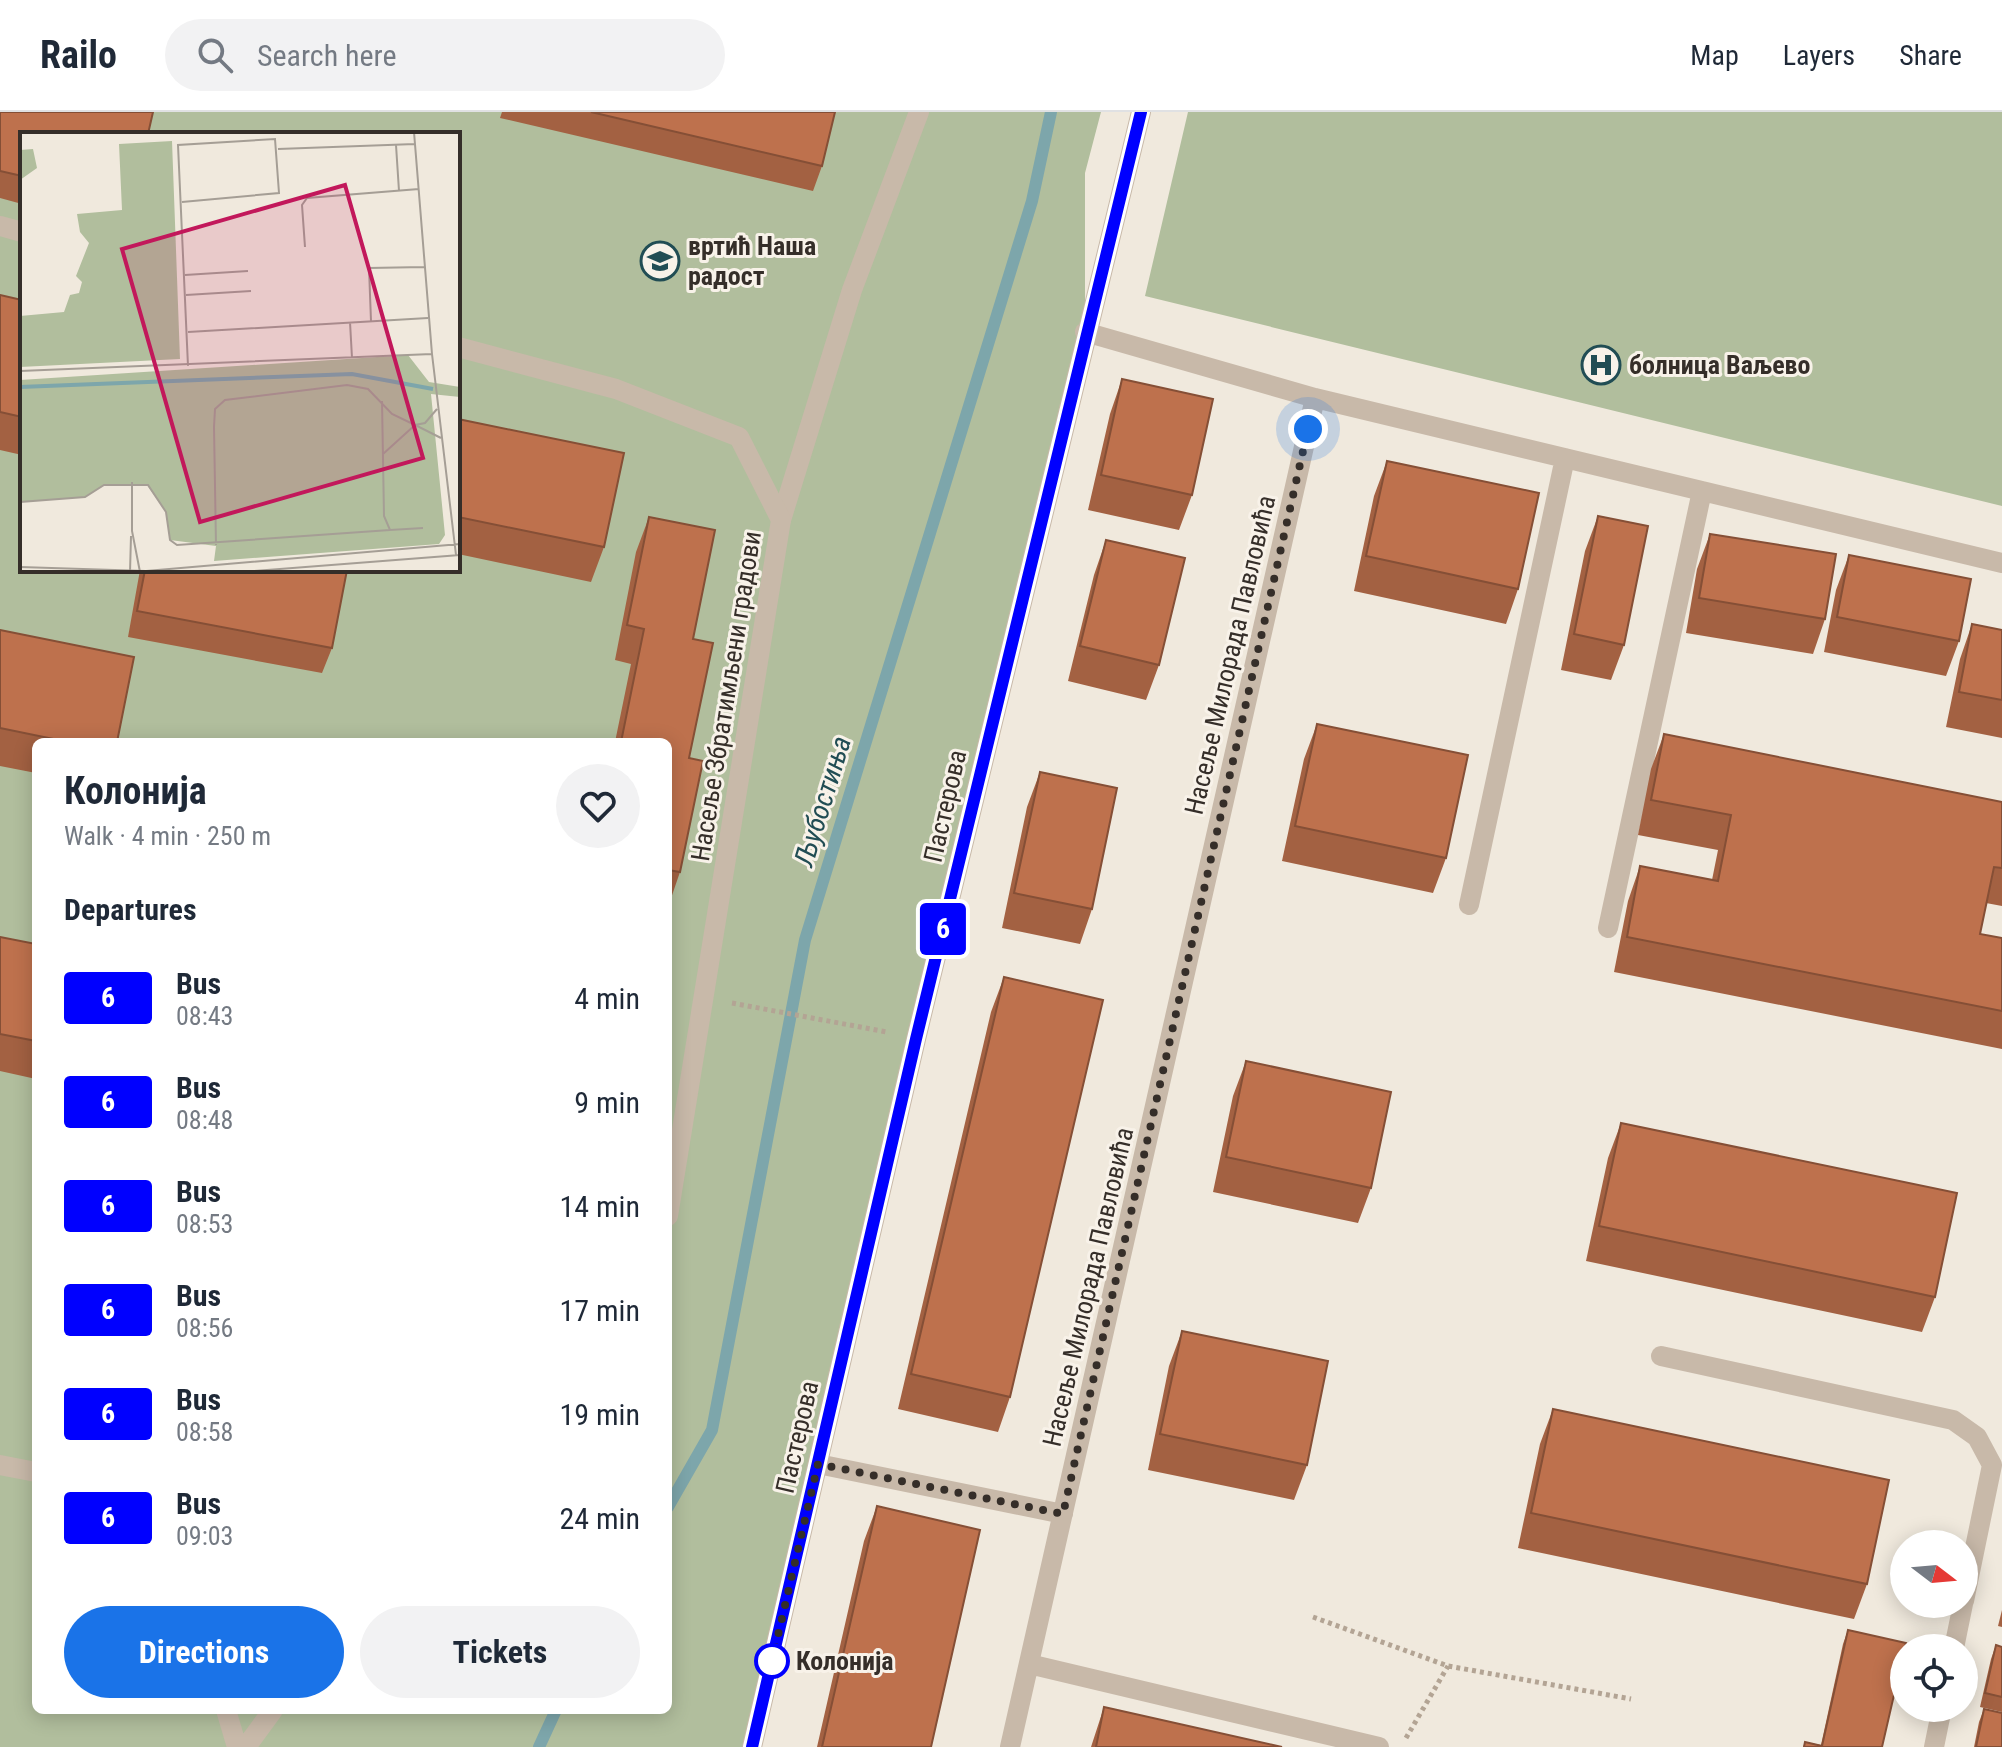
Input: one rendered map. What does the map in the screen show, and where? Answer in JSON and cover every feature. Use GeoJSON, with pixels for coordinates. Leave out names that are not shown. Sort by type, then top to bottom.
{"type":"FeatureCollection","features":[{"type":"Feature","properties":{"kind":"street"},"geometry":{"type":"LineString","coordinates":[[781,520],[852,290],[919,112]]}},
{"type":"Feature","properties":{"kind":"street","name":"Пастерова"},"geometry":{"type":"LineString","coordinates":[[752,1747],[1085,332],[1141,112]]}},
{"type":"Feature","properties":{"kind":"street"},"geometry":{"type":"LineString","coordinates":[[0,226],[20,231]]}},
{"type":"Feature","properties":{"kind":"street"},"geometry":{"type":"LineString","coordinates":[[1085,332],[1315,398],[2002,563]]}},
{"type":"Feature","properties":{"kind":"street","name":"Насеље Збратимљени градови"},"geometry":{"type":"LineString","coordinates":[[460,348],[616,389],[739,437],[781,520],[672,1191]]}},
{"type":"Feature","properties":{"kind":"street","name":"Насеље Милорада Павловића"},"geometry":{"type":"LineString","coordinates":[[1010,1747],[1315,398]]}},
{"type":"Feature","properties":{"kind":"street"},"geometry":{"type":"LineString","coordinates":[[1469,905],[1565,458]]}},
{"type":"Feature","properties":{"kind":"street"},"geometry":{"type":"LineString","coordinates":[[1608,928],[1702,491]]}},
{"type":"Feature","properties":{"kind":"street"},"geometry":{"type":"LineString","coordinates":[[1661,1356],[1953,1420],[1977,1437],[1992,1465],[1978,1534]]}},
{"type":"Feature","properties":{"kind":"street"},"geometry":{"type":"LineString","coordinates":[[818,1464],[1063,1514]]}},
{"type":"Feature","properties":{"kind":"street"},"geometry":{"type":"LineString","coordinates":[[0,1465],[32,1471]]}},
{"type":"Feature","properties":{"kind":"street"},"geometry":{"type":"LineString","coordinates":[[1029,1664],[1379,1747]]}},
{"type":"Feature","properties":{"kind":"street"},"geometry":{"type":"LineString","coordinates":[[227,1714],[237,1747]]}},
{"type":"Feature","properties":{"kind":"street"},"geometry":{"type":"LineString","coordinates":[[246,1747],[270,1714]]}},
{"type":"Feature","properties":{"kind":"street"},"geometry":{"type":"LineString","coordinates":[[1934,1747],[1939,1722]]}},
{"type":"Feature","properties":{"kind":"path"},"geometry":{"type":"LineString","coordinates":[[760,1009],[859,1029]]}},
{"type":"Feature","properties":{"kind":"path"},"geometry":{"type":"LineString","coordinates":[[1313,1617],[1448,1666],[1631,1699]]}},
{"type":"Feature","properties":{"kind":"path"},"geometry":{"type":"LineString","coordinates":[[1401,1747],[1448,1666]]}},
{"type":"Feature","properties":{"kind":"green space"},"geometry":{"type":"Polygon","coordinates":[[[0,112],[1101,112],[1085,173],[1085,332],[752,1747],[0,1747],[0,112]]]}},
{"type":"Feature","properties":{"kind":"green space","name":"болница Ваљево"},"geometry":{"type":"Polygon","coordinates":[[[1188,112],[2002,112],[2002,506],[1145,296],[1188,112]]]}},
{"type":"Feature","properties":{"kind":"building"},"geometry":{"type":"Polygon","coordinates":[[[0,112],[153,112],[148,132],[20,132],[20,176],[0,171],[0,112]]]}},
{"type":"Feature","properties":{"kind":"building"},"geometry":{"type":"Polygon","coordinates":[[[591,112],[835,112],[822,166],[591,112]]]}},
{"type":"Feature","properties":{"kind":"building"},"geometry":{"type":"Polygon","coordinates":[[[0,295],[20,300],[20,417],[0,412],[0,295]]]}},
{"type":"Feature","properties":{"kind":"building"},"geometry":{"type":"Polygon","coordinates":[[[1122,379],[1213,399],[1192,495],[1101,475],[1122,379]]]}},
{"type":"Feature","properties":{"kind":"building"},"geometry":{"type":"Polygon","coordinates":[[[460,419],[624,453],[604,547],[460,517],[460,419]]]}},
{"type":"Feature","properties":{"kind":"building"},"geometry":{"type":"Polygon","coordinates":[[[1387,461],[1539,493],[1518,589],[1366,556],[1387,461]]]}},
{"type":"Feature","properties":{"kind":"building"},"geometry":{"type":"Polygon","coordinates":[[[1598,516],[1648,526],[1624,645],[1574,634],[1598,516]]]}},
{"type":"Feature","properties":{"kind":"building"},"geometry":{"type":"Polygon","coordinates":[[[649,517],[715,530],[693,639],[713,643],[689,758],[703,761],[680,872],[672,871],[672,738],[622,738],[644,629],[627,625],[649,517]]]}},
{"type":"Feature","properties":{"kind":"building"},"geometry":{"type":"Polygon","coordinates":[[[1710,534],[1836,554],[1825,619],[1699,598],[1710,534]]]}},
{"type":"Feature","properties":{"kind":"building"},"geometry":{"type":"Polygon","coordinates":[[[1106,540],[1185,558],[1159,665],[1080,646],[1106,540]]]}},
{"type":"Feature","properties":{"kind":"building"},"geometry":{"type":"Polygon","coordinates":[[[1849,555],[1971,579],[1959,641],[1837,617],[1849,555]]]}},
{"type":"Feature","properties":{"kind":"building"},"geometry":{"type":"Polygon","coordinates":[[[145,572],[347,572],[332,648],[137,611],[145,572]]]}},
{"type":"Feature","properties":{"kind":"building"},"geometry":{"type":"Polygon","coordinates":[[[1972,624],[2002,630],[2002,700],[1959,692],[1972,624]]]}},
{"type":"Feature","properties":{"kind":"building"},"geometry":{"type":"Polygon","coordinates":[[[0,630],[134,657],[118,738],[49,738],[0,728],[0,630]]]}},
{"type":"Feature","properties":{"kind":"building"},"geometry":{"type":"Polygon","coordinates":[[[1317,724],[1468,755],[1446,858],[1295,826],[1317,724]]]}},
{"type":"Feature","properties":{"kind":"building"},"geometry":{"type":"Polygon","coordinates":[[[1664,734],[2002,802],[2002,868],[1994,867],[1980,934],[2002,938],[2002,1011],[1627,937],[1640,866],[1718,881],[1731,815],[1651,800],[1664,734]]]}},
{"type":"Feature","properties":{"kind":"building"},"geometry":{"type":"Polygon","coordinates":[[[1040,772],[1117,788],[1092,909],[1014,893],[1040,772]]]}},
{"type":"Feature","properties":{"kind":"building"},"geometry":{"type":"Polygon","coordinates":[[[0,937],[32,943],[32,1040],[0,1034],[0,937]]]}},
{"type":"Feature","properties":{"kind":"building"},"geometry":{"type":"Polygon","coordinates":[[[1004,977],[1103,1000],[1010,1397],[911,1374],[1004,977]]]}},
{"type":"Feature","properties":{"kind":"building"},"geometry":{"type":"Polygon","coordinates":[[[1246,1061],[1391,1092],[1371,1188],[1226,1157],[1246,1061]]]}},
{"type":"Feature","properties":{"kind":"building"},"geometry":{"type":"Polygon","coordinates":[[[1621,1123],[1957,1193],[1935,1297],[1599,1226],[1621,1123]]]}},
{"type":"Feature","properties":{"kind":"building"},"geometry":{"type":"Polygon","coordinates":[[[1182,1331],[1328,1361],[1307,1465],[1160,1434],[1182,1331]]]}},
{"type":"Feature","properties":{"kind":"building"},"geometry":{"type":"Polygon","coordinates":[[[1553,1409],[1889,1480],[1867,1584],[1531,1513],[1553,1409]]]}},
{"type":"Feature","properties":{"kind":"building"},"geometry":{"type":"Polygon","coordinates":[[[877,1506],[980,1530],[931,1747],[822,1747],[877,1506]]]}},
{"type":"Feature","properties":{"kind":"building"},"geometry":{"type":"Polygon","coordinates":[[[1848,1630],[1890,1639],[1890,1712],[1882,1747],[1804,1747],[1805,1742],[1822,1746],[1848,1630]]]}},
{"type":"Feature","properties":{"kind":"building"},"geometry":{"type":"Polygon","coordinates":[[[1996,1645],[2002,1647],[2002,1697],[1985,1693],[1996,1645]]]}},
{"type":"Feature","properties":{"kind":"building"},"geometry":{"type":"Polygon","coordinates":[[[1104,1707],[1282,1747],[1096,1747],[1104,1707]]]}},
{"type":"Feature","properties":{"kind":"building"},"geometry":{"type":"Polygon","coordinates":[[[1984,1709],[2002,1713],[2002,1747],[1976,1747],[1984,1709]]]}},
{"type":"Feature","properties":{"kind":"waterway","name":"Љубостиња"},"geometry":{"type":"LineString","coordinates":[[672,1500],[712,1430],[805,940],[1032,201],[1051,112]]}},
{"type":"Feature","properties":{"kind":"waterway","name":"Љубостиња"},"geometry":{"type":"LineString","coordinates":[[539,1747],[554,1714]]}},
{"type":"Feature","properties":{"kind":"bus line","name":"6"},"geometry":{"type":"LineString","coordinates":[[752,1747],[916,1039],[1085,332],[1141,112]]}},
{"type":"Feature","properties":{"kind":"place","name":"вртић Наша радост"},"geometry":{"type":"Point","coordinates":[660,261]}},
{"type":"Feature","properties":{"kind":"place","name":"болница Ваљево"},"geometry":{"type":"Point","coordinates":[1601,365]}},
{"type":"Feature","properties":{"kind":"place","name":"Колонија"},"geometry":{"type":"Point","coordinates":[772,1661]}},
{"type":"Feature","properties":{"kind":"route"},"geometry":{"type":"LineString","coordinates":[[772,1661],[818,1464],[1063,1514],[1308,429]]}}]}
